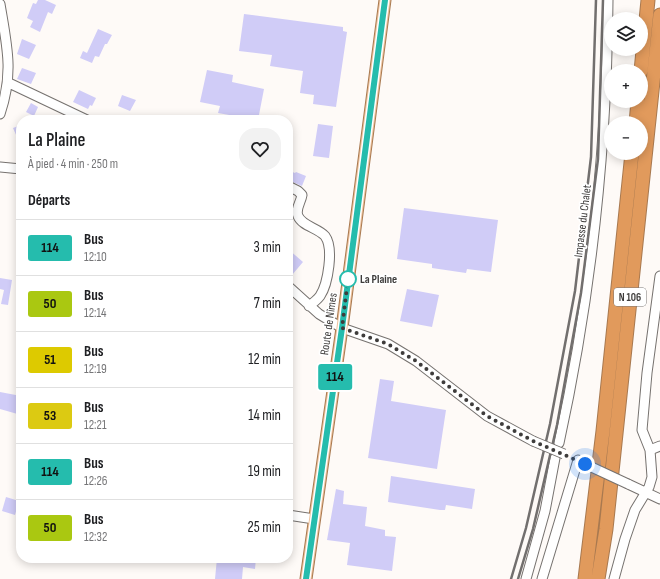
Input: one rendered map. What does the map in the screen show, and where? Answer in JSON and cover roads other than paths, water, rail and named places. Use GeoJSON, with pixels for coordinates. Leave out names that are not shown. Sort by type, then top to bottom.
{"type":"FeatureCollection","features":[{"type":"Feature","properties":{"kind":"highway"},"geometry":{"type":"LineString","coordinates":[[642,64],[648,0]]}},
{"type":"Feature","properties":{"kind":"highway","name":"N 106"},"geometry":{"type":"LineString","coordinates":[[598,579],[606,529],[660,15]]}},
{"type":"Feature","properties":{"kind":"highway","name":"N 106"},"geometry":{"type":"LineString","coordinates":[[585,579],[603,438],[631,160]]}},
{"type":"Feature","properties":{"kind":"main road","name":"Route de Nîmes"},"geometry":{"type":"LineString","coordinates":[[306,579],[342,328],[385,0]]}},
{"type":"Feature","properties":{"kind":"street","name":"Impasse du Chalet"},"geometry":{"type":"LineString","coordinates":[[559,443],[576,354],[598,202],[607,73],[608,0]]}},
{"type":"Feature","properties":{"kind":"street"},"geometry":{"type":"LineString","coordinates":[[0,4],[8,56],[9,83],[0,114]]}},
{"type":"Feature","properties":{"kind":"street"},"geometry":{"type":"LineString","coordinates":[[9,83],[76,115]]}},
{"type":"Feature","properties":{"kind":"street"},"geometry":{"type":"LineString","coordinates":[[0,167],[16,169]]}},
{"type":"Feature","properties":{"kind":"street"},"geometry":{"type":"LineString","coordinates":[[293,188],[302,195],[297,213],[299,218],[303,222],[317,229],[326,237],[329,247],[330,261],[325,286],[320,296],[309,306]]}},
{"type":"Feature","properties":{"kind":"street"},"geometry":{"type":"LineString","coordinates":[[614,579],[635,510],[646,492],[652,477],[650,450],[642,430],[660,276]]}},
{"type":"Feature","properties":{"kind":"street"},"geometry":{"type":"LineString","coordinates":[[293,291],[309,306],[342,328],[388,344],[416,361],[487,416],[533,441],[660,499]]}},
{"type":"Feature","properties":{"kind":"street"},"geometry":{"type":"LineString","coordinates":[[650,450],[660,446]]}},
{"type":"Feature","properties":{"kind":"street"},"geometry":{"type":"LineString","coordinates":[[526,579],[545,511],[555,458]]}},
{"type":"Feature","properties":{"kind":"street"},"geometry":{"type":"LineString","coordinates":[[542,579],[581,462]]}},
{"type":"Feature","properties":{"kind":"street"},"geometry":{"type":"LineString","coordinates":[[293,516],[314,519]]}},
{"type":"Feature","properties":{"kind":"railway"},"geometry":{"type":"LineString","coordinates":[[511,579],[526,528],[550,424],[575,291],[591,157],[596,0]]}},
{"type":"Feature","properties":{"kind":"railway"},"geometry":{"type":"LineString","coordinates":[[518,579],[533,529],[557,425],[581,293],[598,159],[603,0]]}},
{"type":"Feature","properties":{"kind":"place","name":"La Plaine"},"geometry":{"type":"Point","coordinates":[348,279]}}]}
